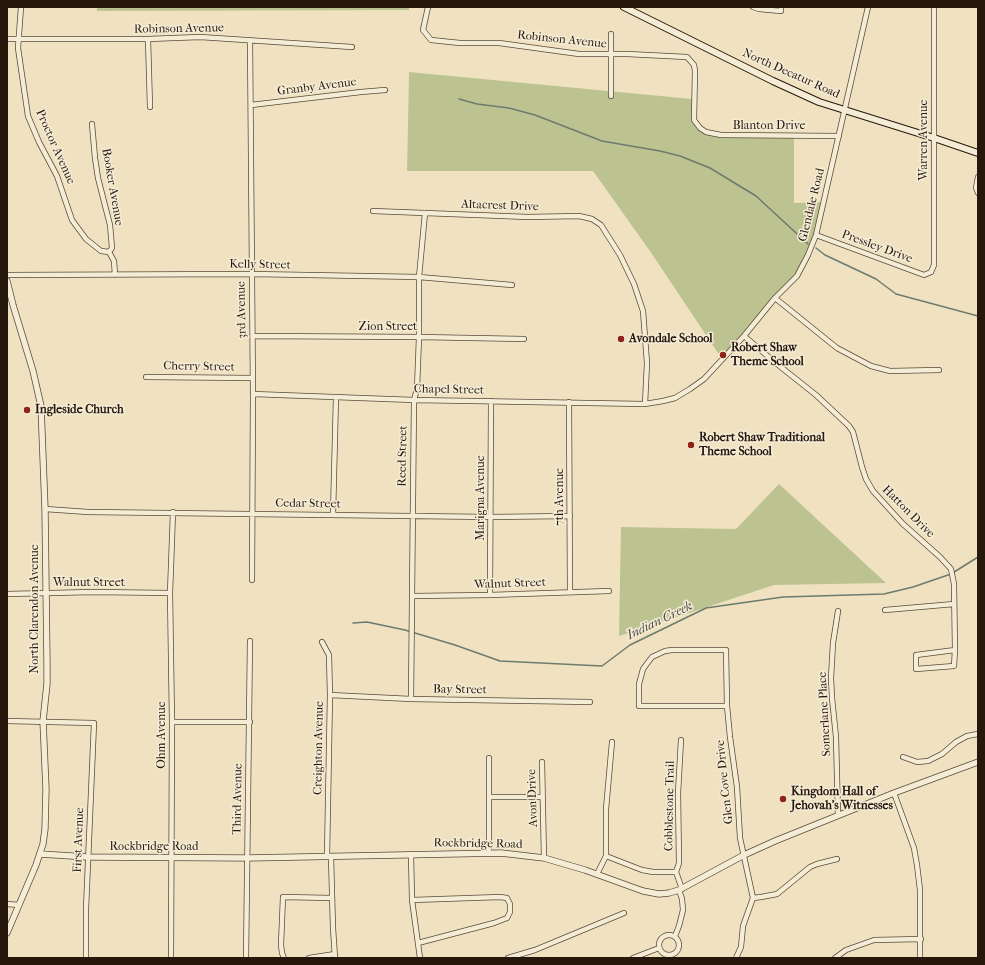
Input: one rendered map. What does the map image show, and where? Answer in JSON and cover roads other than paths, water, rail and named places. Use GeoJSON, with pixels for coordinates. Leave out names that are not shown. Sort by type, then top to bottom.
{"type":"FeatureCollection","features":[{"type":"Feature","properties":{"kind":"main road","name":"North Decatur Road"},"geometry":{"type":"LineString","coordinates":[[624,7],[773,81],[819,102],[978,153]]}},
{"type":"Feature","properties":{"kind":"street","name":"Proctor Avenue"},"geometry":{"type":"LineString","coordinates":[[21,7],[18,39],[21,72],[28,116],[39,142],[57,176],[72,220],[86,239],[101,251],[109,252]]}},
{"type":"Feature","properties":{"kind":"street","name":"Robinson Avenue"},"geometry":{"type":"LineString","coordinates":[[428,7],[423,30],[431,40],[460,43],[499,43],[579,54],[687,57],[694,65],[694,120],[700,128]]}},
{"type":"Feature","properties":{"kind":"street"},"geometry":{"type":"LineString","coordinates":[[753,7],[781,11],[781,7]]}},
{"type":"Feature","properties":{"kind":"street","name":"Glendale Road"},"geometry":{"type":"LineString","coordinates":[[645,404],[675,398],[704,379],[744,336],[775,298],[797,276],[816,235],[868,7]]}},
{"type":"Feature","properties":{"kind":"street","name":"Warren Avenue"},"geometry":{"type":"LineString","coordinates":[[931,272],[934,265],[934,7]]}},
{"type":"Feature","properties":{"kind":"street"},"geometry":{"type":"LineString","coordinates":[[611,34],[611,96]]}},
{"type":"Feature","properties":{"kind":"street","name":"Robinson Avenue"},"geometry":{"type":"LineString","coordinates":[[7,39],[148,39],[200,37],[352,47]]}},
{"type":"Feature","properties":{"kind":"street"},"geometry":{"type":"LineString","coordinates":[[148,39],[150,107]]}},
{"type":"Feature","properties":{"kind":"street","name":"3rd Avenue"},"geometry":{"type":"LineString","coordinates":[[250,40],[253,336],[252,580]]}},
{"type":"Feature","properties":{"kind":"street","name":"Granby Avenue"},"geometry":{"type":"LineString","coordinates":[[251,105],[385,90]]}},
{"type":"Feature","properties":{"kind":"street","name":"Booker Avenue"},"geometry":{"type":"LineString","coordinates":[[92,124],[98,178],[110,225],[112,248],[109,252]]}},
{"type":"Feature","properties":{"kind":"street","name":"Blanton Drive"},"geometry":{"type":"LineString","coordinates":[[700,128],[706,132],[721,135],[839,136]]}},
{"type":"Feature","properties":{"kind":"street"},"geometry":{"type":"LineString","coordinates":[[978,177],[976,188],[978,193]]}},
{"type":"Feature","properties":{"kind":"street","name":"Altacrest Drive"},"geometry":{"type":"LineString","coordinates":[[373,211],[528,217],[579,216],[592,219],[601,225],[620,255],[634,284],[644,311],[647,363],[645,404]]}},
{"type":"Feature","properties":{"kind":"street","name":"Reed Street"},"geometry":{"type":"LineString","coordinates":[[411,699],[414,400],[417,389],[419,277],[425,213]]}},
{"type":"Feature","properties":{"kind":"street","name":"Pressley Drive"},"geometry":{"type":"LineString","coordinates":[[816,235],[924,275],[931,272]]}},
{"type":"Feature","properties":{"kind":"street"},"geometry":{"type":"LineString","coordinates":[[109,252],[114,261],[115,274]]}},
{"type":"Feature","properties":{"kind":"street","name":"Kelly Street"},"geometry":{"type":"LineString","coordinates":[[7,275],[252,274],[419,277],[512,285]]}},
{"type":"Feature","properties":{"kind":"street","name":"North Clarendon Avenue"},"geometry":{"type":"LineString","coordinates":[[7,281],[41,406],[45,509],[46,593],[46,684],[43,721],[46,817],[43,844],[20,905],[7,933]]}},
{"type":"Feature","properties":{"kind":"street"},"geometry":{"type":"LineString","coordinates":[[775,298],[837,348],[871,366],[890,371],[939,370]]}},
{"type":"Feature","properties":{"kind":"street","name":"Zion Street"},"geometry":{"type":"LineString","coordinates":[[253,336],[524,339]]}},
{"type":"Feature","properties":{"kind":"street","name":"Hatton Drive"},"geometry":{"type":"LineString","coordinates":[[744,336],[816,395],[849,426],[853,432],[866,479],[873,491],[903,524],[940,557],[951,569],[954,584],[955,650],[954,666],[916,670],[916,655],[955,650]]}},
{"type":"Feature","properties":{"kind":"street","name":"Cherry Street"},"geometry":{"type":"LineString","coordinates":[[146,376],[253,378]]}},
{"type":"Feature","properties":{"kind":"street","name":"Chapel Street"},"geometry":{"type":"LineString","coordinates":[[253,394],[414,400],[645,404]]}},
{"type":"Feature","properties":{"kind":"street"},"geometry":{"type":"LineString","coordinates":[[333,515],[336,397]]}},
{"type":"Feature","properties":{"kind":"street","name":"Marigna Avenue"},"geometry":{"type":"LineString","coordinates":[[490,595],[491,401]]}},
{"type":"Feature","properties":{"kind":"street","name":"7th Avenue"},"geometry":{"type":"LineString","coordinates":[[570,402],[570,592]]}},
{"type":"Feature","properties":{"kind":"street","name":"Cedar Street"},"geometry":{"type":"LineString","coordinates":[[45,509],[88,512],[490,517],[570,516]]}},
{"type":"Feature","properties":{"kind":"street","name":"Ohm Avenue"},"geometry":{"type":"LineString","coordinates":[[171,958],[172,722],[170,593],[173,512]]}},
{"type":"Feature","properties":{"kind":"street","name":"Walnut Street"},"geometry":{"type":"LineString","coordinates":[[412,596],[609,591]]}},
{"type":"Feature","properties":{"kind":"street","name":"Walnut Street"},"geometry":{"type":"LineString","coordinates":[[7,594],[170,593]]}},
{"type":"Feature","properties":{"kind":"street"},"geometry":{"type":"LineString","coordinates":[[885,610],[954,604]]}},
{"type":"Feature","properties":{"kind":"street","name":"Somerlane Place"},"geometry":{"type":"LineString","coordinates":[[838,612],[833,643],[831,678],[836,737],[838,815]]}},
{"type":"Feature","properties":{"kind":"street","name":"Third Avenue"},"geometry":{"type":"LineString","coordinates":[[246,958],[250,641]]}},
{"type":"Feature","properties":{"kind":"street","name":"Creighton Avenue"},"geometry":{"type":"LineString","coordinates":[[322,642],[329,655],[329,857],[335,956]]}},
{"type":"Feature","properties":{"kind":"street","name":"Glen Cove Drive"},"geometry":{"type":"LineString","coordinates":[[727,706],[639,706],[638,684],[640,676],[643,669],[652,657],[664,651],[726,650],[727,706],[737,787],[740,838],[753,898]]}},
{"type":"Feature","properties":{"kind":"street","name":"Bay Street"},"geometry":{"type":"LineString","coordinates":[[330,695],[411,699],[590,702]]}},
{"type":"Feature","properties":{"kind":"street"},"geometry":{"type":"LineString","coordinates":[[7,721],[43,721]]}},
{"type":"Feature","properties":{"kind":"street","name":"First Avenue"},"geometry":{"type":"LineString","coordinates":[[43,721],[94,722],[86,909],[86,958]]}},
{"type":"Feature","properties":{"kind":"street"},"geometry":{"type":"LineString","coordinates":[[172,722],[250,722]]}},
{"type":"Feature","properties":{"kind":"street"},"geometry":{"type":"LineString","coordinates":[[903,757],[917,762],[928,761],[942,754],[956,742],[967,736],[978,734]]}},
{"type":"Feature","properties":{"kind":"street","name":"Cobblestone Trail"},"geometry":{"type":"LineString","coordinates":[[675,936],[683,910],[676,872],[679,863],[678,793],[681,740]]}},
{"type":"Feature","properties":{"kind":"street"},"geometry":{"type":"LineString","coordinates":[[598,874],[606,856],[606,809],[612,742]]}},
{"type":"Feature","properties":{"kind":"street"},"geometry":{"type":"LineString","coordinates":[[489,758],[490,853]]}},
{"type":"Feature","properties":{"kind":"street","name":"Avon Drive"},"geometry":{"type":"LineString","coordinates":[[542,762],[544,858]]}},
{"type":"Feature","properties":{"kind":"street","name":"Rockbridge Road"},"geometry":{"type":"LineString","coordinates":[[40,854],[88,857],[248,858],[501,853],[544,858],[598,874],[643,891],[659,894],[669,893],[680,889],[775,840],[978,762]]}},
{"type":"Feature","properties":{"kind":"street"},"geometry":{"type":"LineString","coordinates":[[894,793],[914,848],[917,865],[920,890],[920,958]]}},
{"type":"Feature","properties":{"kind":"street"},"geometry":{"type":"LineString","coordinates":[[489,797],[542,797]]}},
{"type":"Feature","properties":{"kind":"street"},"geometry":{"type":"LineString","coordinates":[[411,855],[412,900],[420,958]]}},
{"type":"Feature","properties":{"kind":"street"},"geometry":{"type":"LineString","coordinates":[[606,856],[642,870],[653,872],[676,872]]}},
{"type":"Feature","properties":{"kind":"street"},"geometry":{"type":"LineString","coordinates":[[736,958],[741,947],[743,926],[753,898],[762,898],[777,894],[810,867],[837,859]]}},
{"type":"Feature","properties":{"kind":"street"},"geometry":{"type":"LineString","coordinates":[[412,900],[500,897],[507,898],[510,904],[510,912],[507,918],[494,923],[418,943]]}},
{"type":"Feature","properties":{"kind":"street"},"geometry":{"type":"LineString","coordinates":[[284,958],[282,953],[283,898],[332,898]]}},
{"type":"Feature","properties":{"kind":"street"},"geometry":{"type":"LineString","coordinates":[[7,904],[20,905]]}},
{"type":"Feature","properties":{"kind":"street"},"geometry":{"type":"LineString","coordinates":[[508,958],[535,950],[624,913]]}},
{"type":"Feature","properties":{"kind":"street"},"geometry":{"type":"LineString","coordinates":[[671,934],[675,936],[680,944],[678,950],[674,956],[664,954],[659,948],[660,941],[664,935],[671,934]]}},
{"type":"Feature","properties":{"kind":"street"},"geometry":{"type":"LineString","coordinates":[[835,958],[846,950],[874,940],[920,939]]}},
{"type":"Feature","properties":{"kind":"street"},"geometry":{"type":"LineString","coordinates":[[637,957],[659,948]]}},
{"type":"Feature","properties":{"kind":"street"},"geometry":{"type":"LineString","coordinates":[[309,958],[335,956]]}},
{"type":"Feature","properties":{"kind":"waterway"},"geometry":{"type":"LineString","coordinates":[[459,99],[477,104],[509,108],[535,115],[602,141],[660,151],[680,156],[710,168],[756,196],[808,244]]}},
{"type":"Feature","properties":{"kind":"waterway"},"geometry":{"type":"LineString","coordinates":[[816,248],[825,255],[876,279],[896,294],[978,316]]}},
{"type":"Feature","properties":{"kind":"waterway","name":"Indian Creek"},"geometry":{"type":"LineString","coordinates":[[353,623],[367,622],[405,630],[455,645],[500,661],[602,666],[630,645],[706,608],[783,597],[884,594],[913,587],[951,574],[978,557]]}},
{"type":"Feature","properties":{"kind":"place","name":"Avondale School"},"geometry":{"type":"Point","coordinates":[621,339]}},
{"type":"Feature","properties":{"kind":"place","name":"Robert Shaw Theme School"},"geometry":{"type":"Point","coordinates":[723,355]}},
{"type":"Feature","properties":{"kind":"place","name":"Ingleside Church"},"geometry":{"type":"Point","coordinates":[27,410]}},
{"type":"Feature","properties":{"kind":"place","name":"Robert Shaw Traditional Theme School"},"geometry":{"type":"Point","coordinates":[691,445]}},
{"type":"Feature","properties":{"kind":"place","name":"Kingdom Hall of Jehovah’s Witnesses"},"geometry":{"type":"Point","coordinates":[783,799]}}]}
